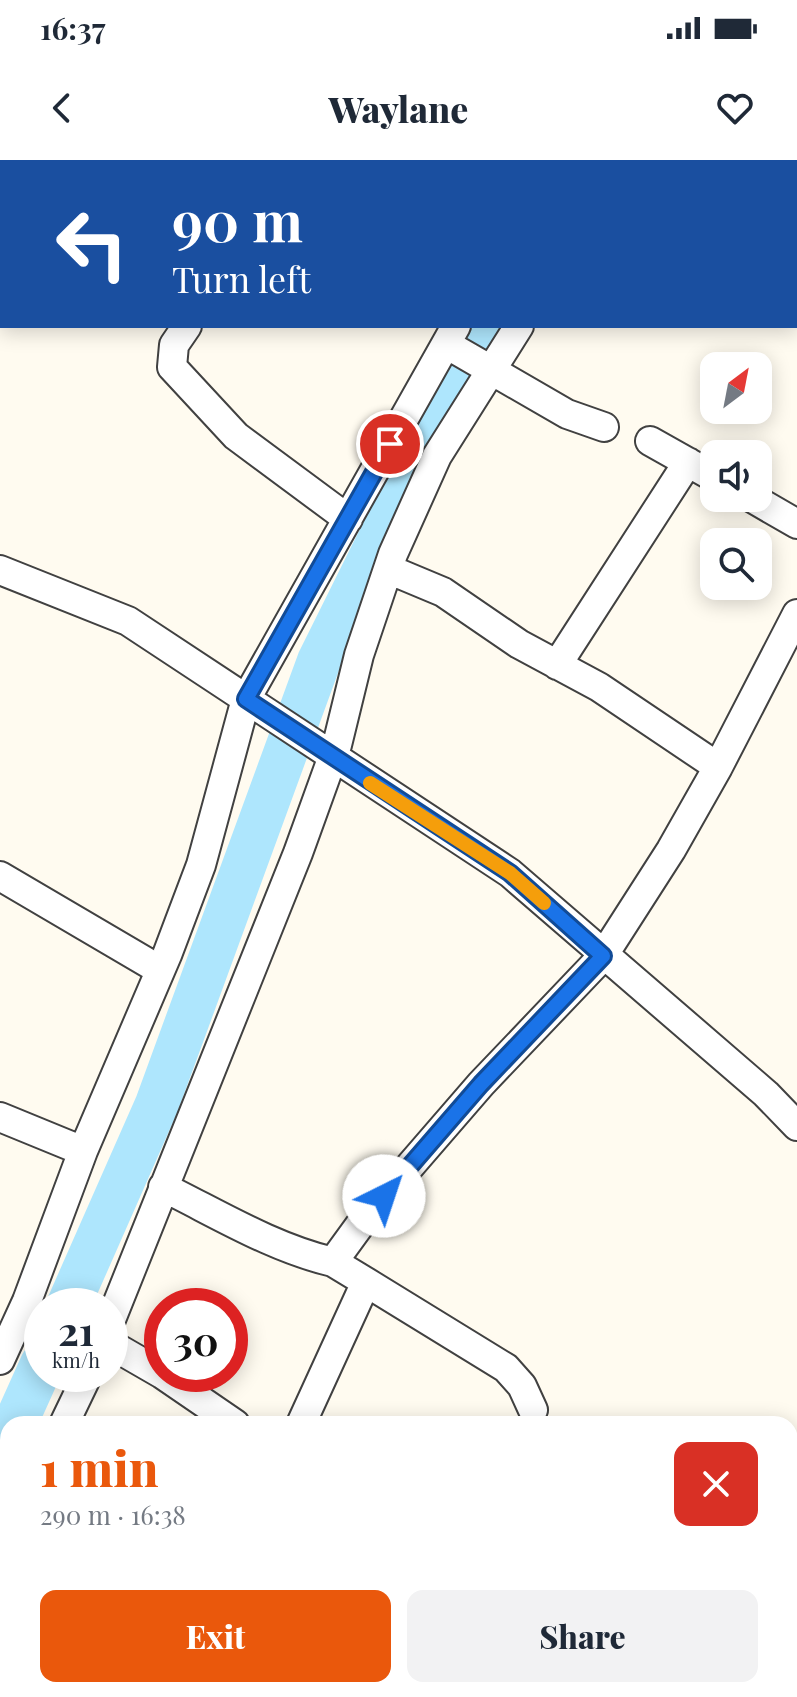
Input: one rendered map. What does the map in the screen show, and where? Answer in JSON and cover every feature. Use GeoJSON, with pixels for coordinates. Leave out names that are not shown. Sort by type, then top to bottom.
{"type":"FeatureCollection","features":[{"type":"Feature","properties":{"kind":"street"},"geometry":{"type":"LineString","coordinates":[[186,328],[174,345],[172,367],[236,436],[348,519]]}},
{"type":"Feature","properties":{"kind":"street"},"geometry":{"type":"LineString","coordinates":[[123,1288],[298,853],[332,756],[359,655],[388,569],[437,456],[485,367],[517,328]]}},
{"type":"Feature","properties":{"kind":"street"},"geometry":{"type":"LineString","coordinates":[[42,1288],[83,1151],[201,865],[256,706],[348,519],[452,339],[485,367],[567,414],[604,427]]}},
{"type":"Feature","properties":{"kind":"street"},"geometry":{"type":"LineString","coordinates":[[650,441],[700,469]]}},
{"type":"Feature","properties":{"kind":"street"},"geometry":{"type":"LineString","coordinates":[[557,665],[688,462]]}},
{"type":"Feature","properties":{"kind":"street"},"geometry":{"type":"LineString","coordinates":[[772,510],[797,524]]}},
{"type":"Feature","properties":{"kind":"street"},"geometry":{"type":"LineString","coordinates":[[388,569],[443,592],[519,644],[599,687],[718,767]]}},
{"type":"Feature","properties":{"kind":"street"},"geometry":{"type":"LineString","coordinates":[[2,575],[128,621],[510,873],[766,1094],[797,1126]]}},
{"type":"Feature","properties":{"kind":"street"},"geometry":{"type":"LineString","coordinates":[[333,1262],[365,1218],[481,1084],[603,956],[671,850],[794,626]]}},
{"type":"Feature","properties":{"kind":"street"},"geometry":{"type":"LineString","coordinates":[[0,876],[160,970]]}},
{"type":"Feature","properties":{"kind":"street"},"geometry":{"type":"LineString","coordinates":[[0,1117],[83,1151]]}},
{"type":"Feature","properties":{"kind":"street"},"geometry":{"type":"LineString","coordinates":[[163,1187],[264,1238],[306,1256],[333,1262],[506,1368],[522,1386],[533,1410]]}},
{"type":"Feature","properties":{"kind":"street"},"geometry":{"type":"LineString","coordinates":[[305,1416],[366,1282]]}},
{"type":"Feature","properties":{"kind":"street"},"geometry":{"type":"LineString","coordinates":[[0,1360],[24,1324]]}},
{"type":"Feature","properties":{"kind":"street"},"geometry":{"type":"LineString","coordinates":[[128,1354],[162,1374],[219,1416]]}},
{"type":"Feature","properties":{"kind":"street"},"geometry":{"type":"LineString","coordinates":[[68,1416],[79,1392]]}},
{"type":"Feature","properties":{"kind":"waterway"},"geometry":{"type":"LineString","coordinates":[[76,1288],[157,1104],[319,661],[453,391],[494,328]]}},
{"type":"Feature","properties":{"kind":"waterway"},"geometry":{"type":"LineString","coordinates":[[19,1416],[29,1392]]}},
{"type":"Feature","properties":{"kind":"slow traffic"},"geometry":{"type":"LineString","coordinates":[[370,783],[510,873],[544,903]]}},
{"type":"Feature","properties":{"kind":"route"},"geometry":{"type":"LineString","coordinates":[[384,1196],[481,1084],[603,956],[510,873],[246,699],[390,444]]}}]}
